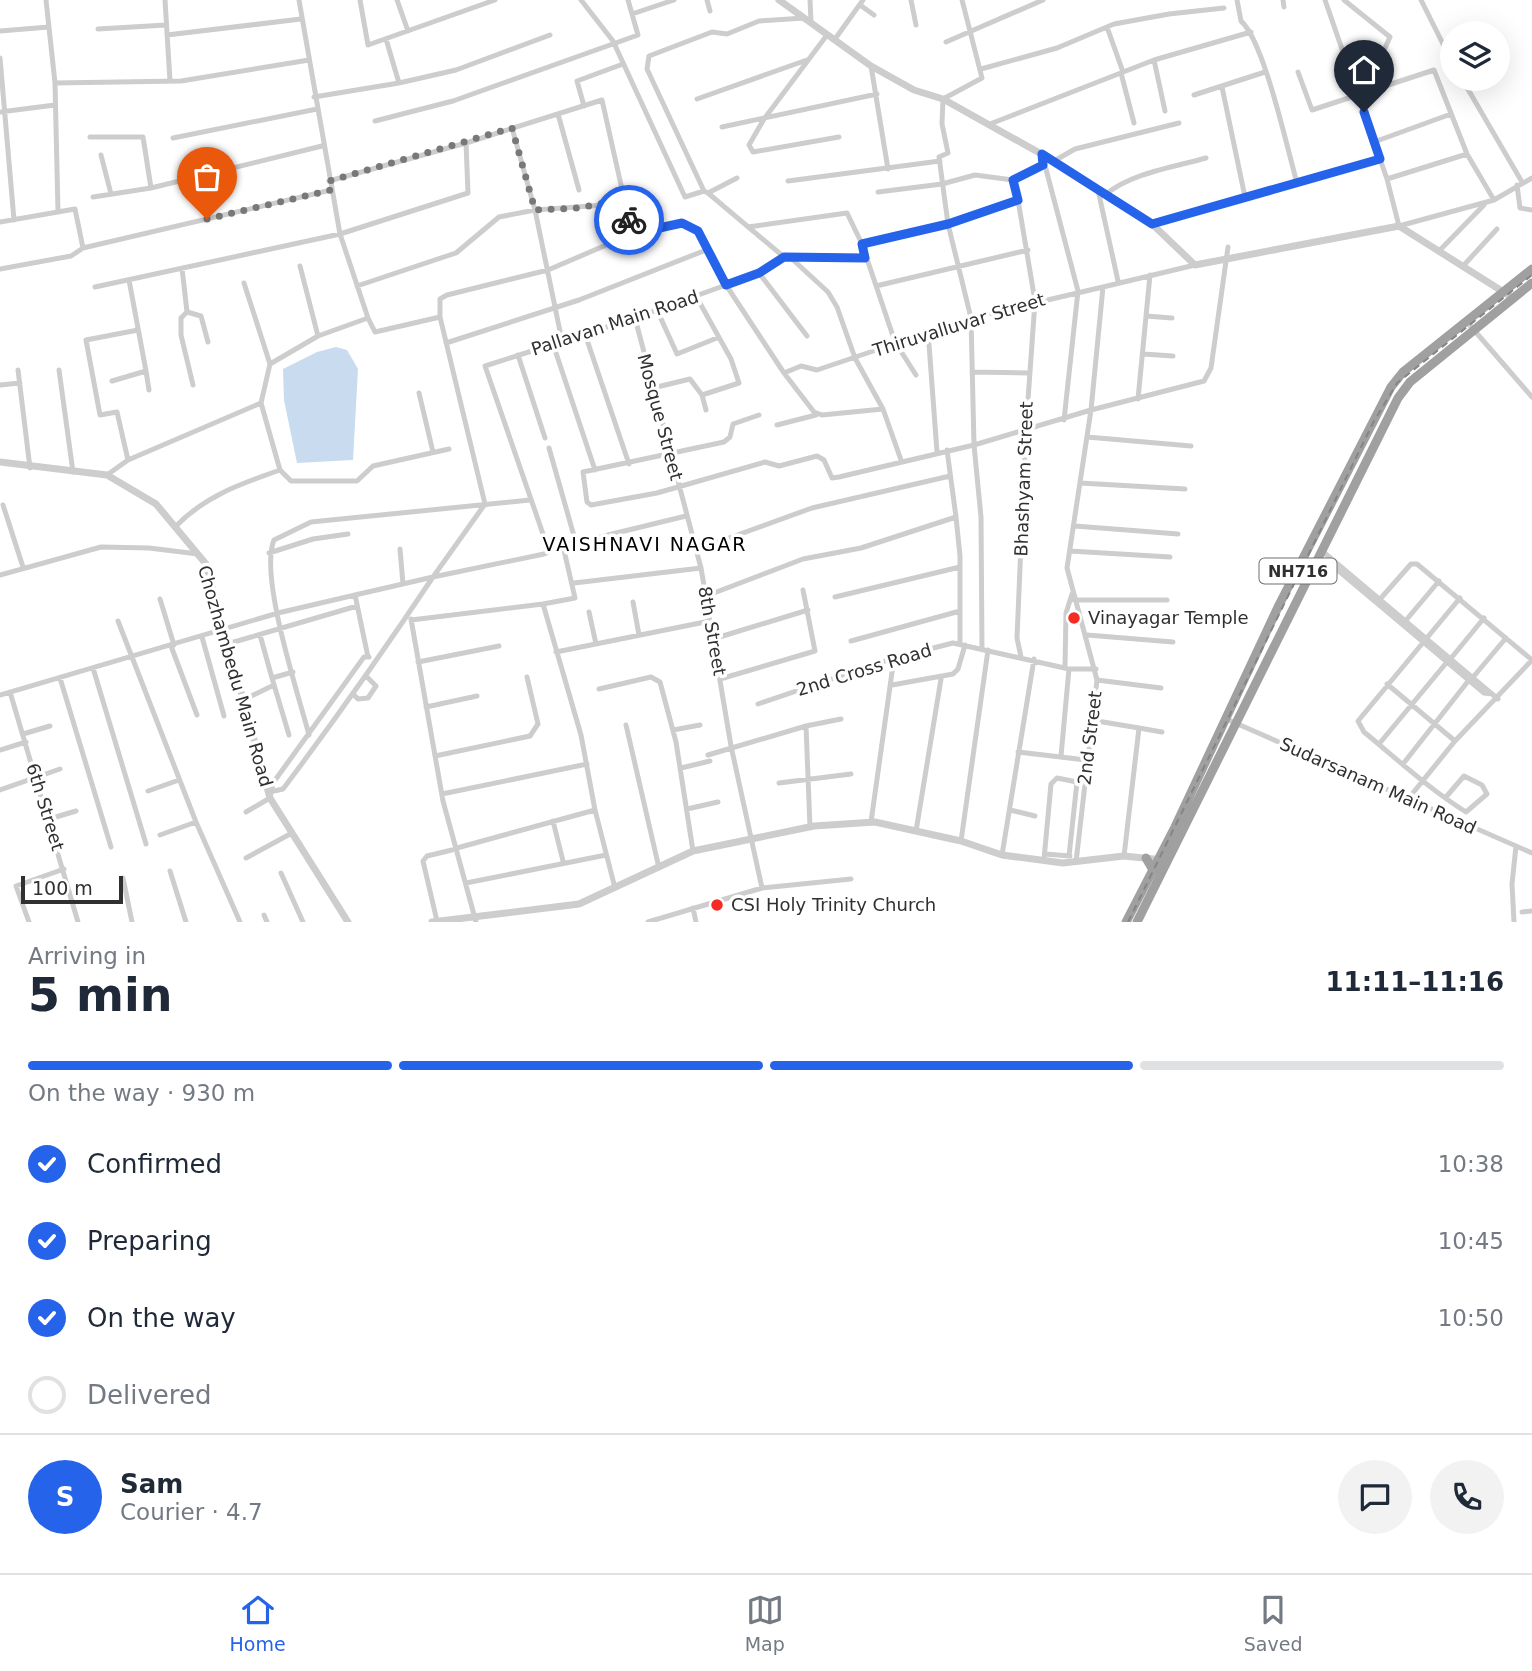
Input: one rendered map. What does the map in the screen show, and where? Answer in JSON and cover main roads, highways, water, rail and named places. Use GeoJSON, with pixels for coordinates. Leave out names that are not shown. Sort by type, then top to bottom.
{"type":"FeatureCollection","features":[{"type":"Feature","properties":{"kind":"highway","name":"NH716"},"geometry":{"type":"LineString","coordinates":[[1136,922],[1224,718],[1391,387],[1403,373],[1532,269]]}},
{"type":"Feature","properties":{"kind":"highway","name":"NH716"},"geometry":{"type":"LineString","coordinates":[[1126,922],[1153,870],[1163,860],[1398,397],[1410,382],[1532,283]]}},
{"type":"Feature","properties":{"kind":"highway"},"geometry":{"type":"LineString","coordinates":[[1146,858],[1153,870]]}},
{"type":"Feature","properties":{"kind":"water"},"geometry":{"type":"Polygon","coordinates":[[[336,347],[347,350],[358,369],[353,460],[297,463],[284,400],[283,369],[317,352],[336,347]]]}},
{"type":"Feature","properties":{"kind":"railway"},"geometry":{"type":"LineString","coordinates":[[1128,922],[1373,423],[1397,383],[1532,275]]}},
{"type":"Feature","properties":{"kind":"place","name":"Vinayagar Temple"},"geometry":{"type":"Point","coordinates":[1074,618]}},
{"type":"Feature","properties":{"kind":"place","name":"CSI Holy Trinity Church"},"geometry":{"type":"Point","coordinates":[717,905]}},
{"type":"Feature","properties":{"kind":"district","name":"VAISHNAVI NAGAR"},"geometry":{"type":"Point","coordinates":[645,544]}}]}
